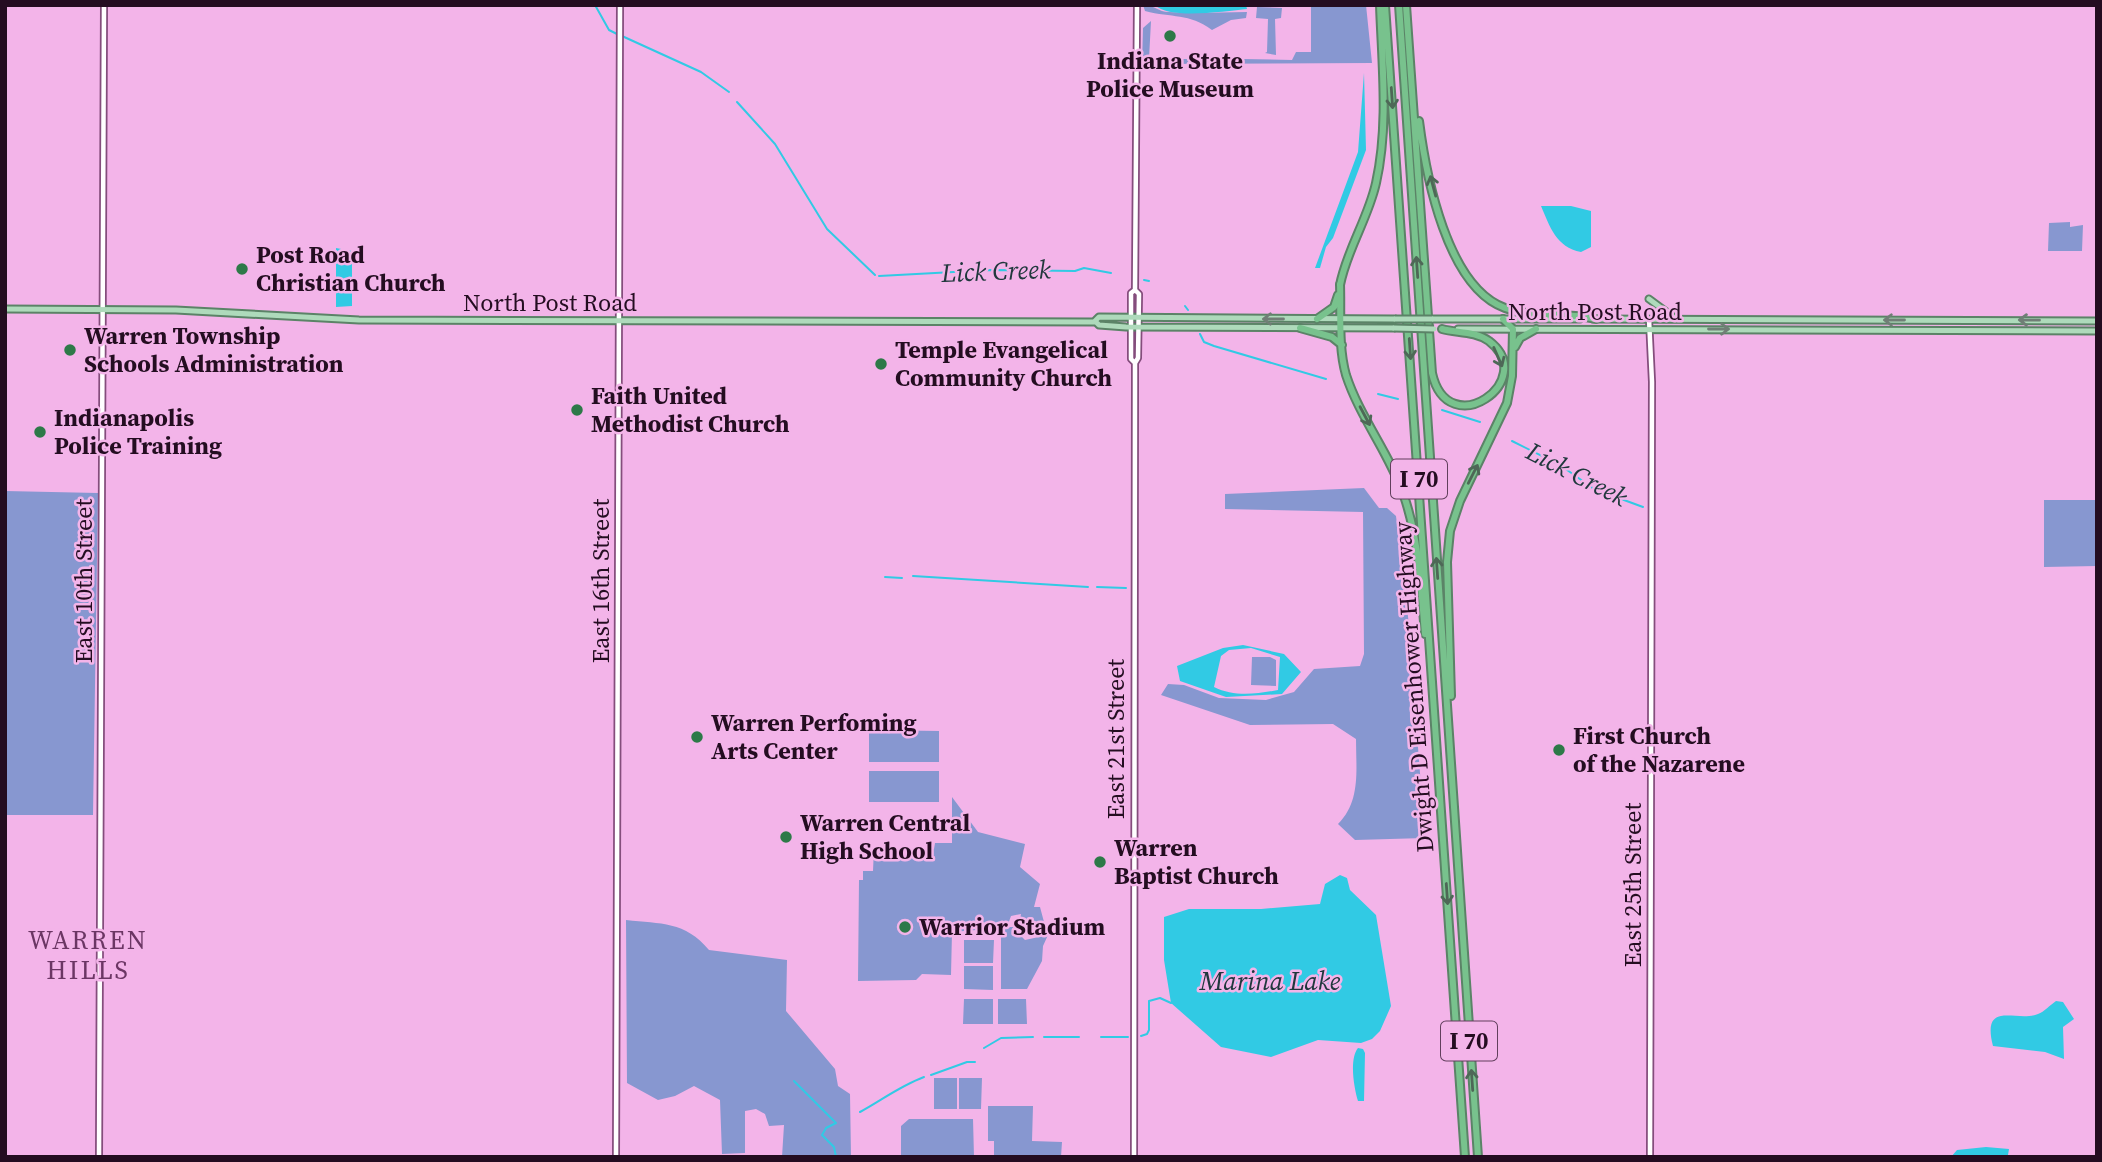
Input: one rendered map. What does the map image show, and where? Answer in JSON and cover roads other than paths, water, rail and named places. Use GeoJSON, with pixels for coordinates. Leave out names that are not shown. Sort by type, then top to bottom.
{"type":"FeatureCollection","features":[{"type":"Feature","properties":{"kind":"highway"},"geometry":{"type":"LineString","coordinates":[[1317,319],[1334,307],[1349,255],[1369,208],[1382,159],[1382,5]]}},
{"type":"Feature","properties":{"kind":"highway","name":"Dwight D Eisenhower Highway"},"geometry":{"type":"LineString","coordinates":[[1382,5],[1465,1157]]}},
{"type":"Feature","properties":{"kind":"highway","name":"Dwight D Eisenhower Highway"},"geometry":{"type":"LineString","coordinates":[[1399,5],[1478,1157]]}},
{"type":"Feature","properties":{"kind":"highway"},"geometry":{"type":"LineString","coordinates":[[1406,5],[1432,373],[1437,387],[1448,399],[1464,405],[1483,402],[1497,390],[1503,376],[1503,363],[1497,350],[1482,337],[1438,329]]}},
{"type":"Feature","properties":{"kind":"highway"},"geometry":{"type":"LineString","coordinates":[[1410,48],[1427,166],[1464,275],[1485,297],[1506,309],[1595,319]]}},
{"type":"Feature","properties":{"kind":"highway"},"geometry":{"type":"LineString","coordinates":[[1340,284],[1342,345],[1353,392],[1393,468],[1410,517],[1418,557],[1437,742]]}},
{"type":"Feature","properties":{"kind":"highway"},"geometry":{"type":"LineString","coordinates":[[1453,782],[1448,543],[1460,501],[1506,406],[1513,359],[1513,329],[1503,319]]}},
{"type":"Feature","properties":{"kind":"highway"},"geometry":{"type":"LineString","coordinates":[[1300,328],[1332,337],[1342,345]]}},
{"type":"Feature","properties":{"kind":"highway"},"geometry":{"type":"LineString","coordinates":[[1513,359],[1520,338],[1536,329]]}},
{"type":"Feature","properties":{"kind":"main road","name":"East 10th Street"},"geometry":{"type":"LineString","coordinates":[[99,1157],[104,5]]}},
{"type":"Feature","properties":{"kind":"main road","name":"East 16th Street"},"geometry":{"type":"LineString","coordinates":[[617,1157],[620,5]]}},
{"type":"Feature","properties":{"kind":"main road","name":"East 21st Street"},"geometry":{"type":"LineString","coordinates":[[1134,1157],[1135,363],[1138,358],[1135,318],[1139,294],[1135,290],[1137,5]]}},
{"type":"Feature","properties":{"kind":"main road"},"geometry":{"type":"LineString","coordinates":[[1649,299],[1676,319]]}},
{"type":"Feature","properties":{"kind":"main road","name":"North Post Road"},"geometry":{"type":"LineString","coordinates":[[5,309],[103,309],[359,320],[1096,322],[1099,326],[1135,327],[2097,331]]}},
{"type":"Feature","properties":{"kind":"main road","name":"North Post Road"},"geometry":{"type":"LineString","coordinates":[[1096,322],[1099,317],[2097,321]]}},
{"type":"Feature","properties":{"kind":"main road"},"geometry":{"type":"LineString","coordinates":[[1179,317],[1181,327]]}},
{"type":"Feature","properties":{"kind":"main road","name":"East 25th Street"},"geometry":{"type":"LineString","coordinates":[[1649,319],[1650,1157]]}},
{"type":"Feature","properties":{"kind":"water"},"geometry":{"type":"Polygon","coordinates":[[[1155,5],[1246,5],[1247,9],[1185,13],[1162,10],[1155,5]]]}},
{"type":"Feature","properties":{"kind":"water"},"geometry":{"type":"Polygon","coordinates":[[[1364,73],[1366,150],[1333,238],[1326,247],[1320,268],[1315,268],[1358,152],[1364,73]]]}},
{"type":"Feature","properties":{"kind":"water"},"geometry":{"type":"Polygon","coordinates":[[[1541,206],[1571,206],[1591,211],[1591,247],[1581,252],[1565,246],[1555,235],[1541,206]]]}},
{"type":"Feature","properties":{"kind":"water"},"geometry":{"type":"Polygon","coordinates":[[[336,248],[352,251],[352,306],[336,307],[336,248]]]}},
{"type":"Feature","properties":{"kind":"water"},"geometry":{"type":"Polygon","coordinates":[[[1243,645],[1284,654],[1301,672],[1282,694],[1226,697],[1180,681],[1177,666],[1223,648],[1243,645]],[[1251,648],[1229,650],[1221,656],[1214,687],[1237,693],[1278,690],[1280,657],[1251,648]]]}},
{"type":"Feature","properties":{"kind":"water","name":"Marina Lake"},"geometry":{"type":"Polygon","coordinates":[[[1340,875],[1347,878],[1350,890],[1376,915],[1391,1006],[1380,1031],[1372,1039],[1361,1043],[1318,1040],[1271,1057],[1221,1047],[1171,1003],[1164,960],[1164,917],[1189,909],[1261,909],[1320,904],[1325,884],[1340,875]]]}},
{"type":"Feature","properties":{"kind":"water"},"geometry":{"type":"Polygon","coordinates":[[[2056,1001],[2063,1002],[2074,1019],[2063,1027],[2064,1059],[2045,1052],[1993,1046],[1992,1022],[1996,1018],[2038,1014],[2056,1001]]]}},
{"type":"Feature","properties":{"kind":"water"},"geometry":{"type":"Polygon","coordinates":[[[1358,1048],[1365,1053],[1364,1101],[1358,1101],[1354,1081],[1353,1066],[1358,1048]]]}},
{"type":"Feature","properties":{"kind":"water"},"geometry":{"type":"Polygon","coordinates":[[[1986,1147],[2009,1149],[2008,1155],[1951,1157],[1957,1150],[1986,1147]]]}},
{"type":"Feature","properties":{"kind":"waterway","name":"Lick Creek"},"geometry":{"type":"LineString","coordinates":[[595,5],[609,30],[617,34]]}},
{"type":"Feature","properties":{"kind":"waterway","name":"Lick Creek"},"geometry":{"type":"LineString","coordinates":[[622,36],[701,72],[729,92]]}},
{"type":"Feature","properties":{"kind":"waterway","name":"Lick Creek"},"geometry":{"type":"LineString","coordinates":[[737,102],[775,144],[827,229],[875,275]]}},
{"type":"Feature","properties":{"kind":"waterway","name":"Lick Creek"},"geometry":{"type":"LineString","coordinates":[[879,276],[991,270],[1075,271],[1084,268],[1111,273]]}},
{"type":"Feature","properties":{"kind":"waterway","name":"Lick Creek"},"geometry":{"type":"LineString","coordinates":[[1144,280],[1149,281]]}},
{"type":"Feature","properties":{"kind":"waterway","name":"Lick Creek"},"geometry":{"type":"LineString","coordinates":[[1185,306],[1188,310]]}},
{"type":"Feature","properties":{"kind":"waterway","name":"Lick Creek"},"geometry":{"type":"LineString","coordinates":[[1200,334],[1204,342],[1214,346],[1326,379]]}},
{"type":"Feature","properties":{"kind":"waterway","name":"Lick Creek"},"geometry":{"type":"LineString","coordinates":[[1378,394],[1398,399]]}},
{"type":"Feature","properties":{"kind":"waterway","name":"Lick Creek"},"geometry":{"type":"LineString","coordinates":[[1442,410],[1480,422]]}},
{"type":"Feature","properties":{"kind":"waterway","name":"Lick Creek"},"geometry":{"type":"LineString","coordinates":[[1512,441],[1560,465],[1594,489],[1643,507]]}},
{"type":"Feature","properties":{"kind":"waterway"},"geometry":{"type":"LineString","coordinates":[[913,576],[1088,587]]}},
{"type":"Feature","properties":{"kind":"waterway"},"geometry":{"type":"LineString","coordinates":[[885,577],[902,578]]}},
{"type":"Feature","properties":{"kind":"waterway"},"geometry":{"type":"LineString","coordinates":[[1097,587],[1126,588]]}},
{"type":"Feature","properties":{"kind":"waterway"},"geometry":{"type":"LineString","coordinates":[[1141,1036],[1149,1030],[1149,1001],[1160,998],[1171,1003]]}},
{"type":"Feature","properties":{"kind":"waterway"},"geometry":{"type":"LineString","coordinates":[[984,1048],[1001,1038],[1033,1037]]}},
{"type":"Feature","properties":{"kind":"waterway"},"geometry":{"type":"LineString","coordinates":[[1044,1037],[1079,1037]]}},
{"type":"Feature","properties":{"kind":"waterway"},"geometry":{"type":"LineString","coordinates":[[1101,1037],[1128,1037]]}},
{"type":"Feature","properties":{"kind":"waterway"},"geometry":{"type":"LineString","coordinates":[[931,1075],[967,1062],[975,1062]]}},
{"type":"Feature","properties":{"kind":"waterway"},"geometry":{"type":"LineString","coordinates":[[860,1112],[924,1077]]}},
{"type":"Feature","properties":{"kind":"waterway"},"geometry":{"type":"LineString","coordinates":[[794,1081],[836,1123],[826,1128],[822,1135],[834,1147],[836,1157]]}},
{"type":"Feature","properties":{"kind":"place","name":"Indiana State Police Museum"},"geometry":{"type":"Point","coordinates":[1170,36]}},
{"type":"Feature","properties":{"kind":"place","name":"Post Road Christian Church"},"geometry":{"type":"Point","coordinates":[242,269]}},
{"type":"Feature","properties":{"kind":"place","name":"Warren Township Schools Administration"},"geometry":{"type":"Point","coordinates":[70,350]}},
{"type":"Feature","properties":{"kind":"place","name":"Temple Evangelical Community Church"},"geometry":{"type":"Point","coordinates":[881,364]}},
{"type":"Feature","properties":{"kind":"place","name":"Faith United Methodist Church"},"geometry":{"type":"Point","coordinates":[577,410]}},
{"type":"Feature","properties":{"kind":"place","name":"Indianapolis Police Training"},"geometry":{"type":"Point","coordinates":[40,432]}},
{"type":"Feature","properties":{"kind":"place","name":"Warren Perfoming Arts Center"},"geometry":{"type":"Point","coordinates":[697,737]}},
{"type":"Feature","properties":{"kind":"place","name":"First Church of the Nazarene"},"geometry":{"type":"Point","coordinates":[1559,750]}},
{"type":"Feature","properties":{"kind":"place","name":"Warren Central High School"},"geometry":{"type":"Point","coordinates":[786,837]}},
{"type":"Feature","properties":{"kind":"place","name":"Warren Baptist Church"},"geometry":{"type":"Point","coordinates":[1100,862]}},
{"type":"Feature","properties":{"kind":"place","name":"Warrior Stadium"},"geometry":{"type":"Point","coordinates":[905,927]}},
{"type":"Feature","properties":{"kind":"district","name":"WARREN HILLS"},"geometry":{"type":"Point","coordinates":[88,955]}}]}
